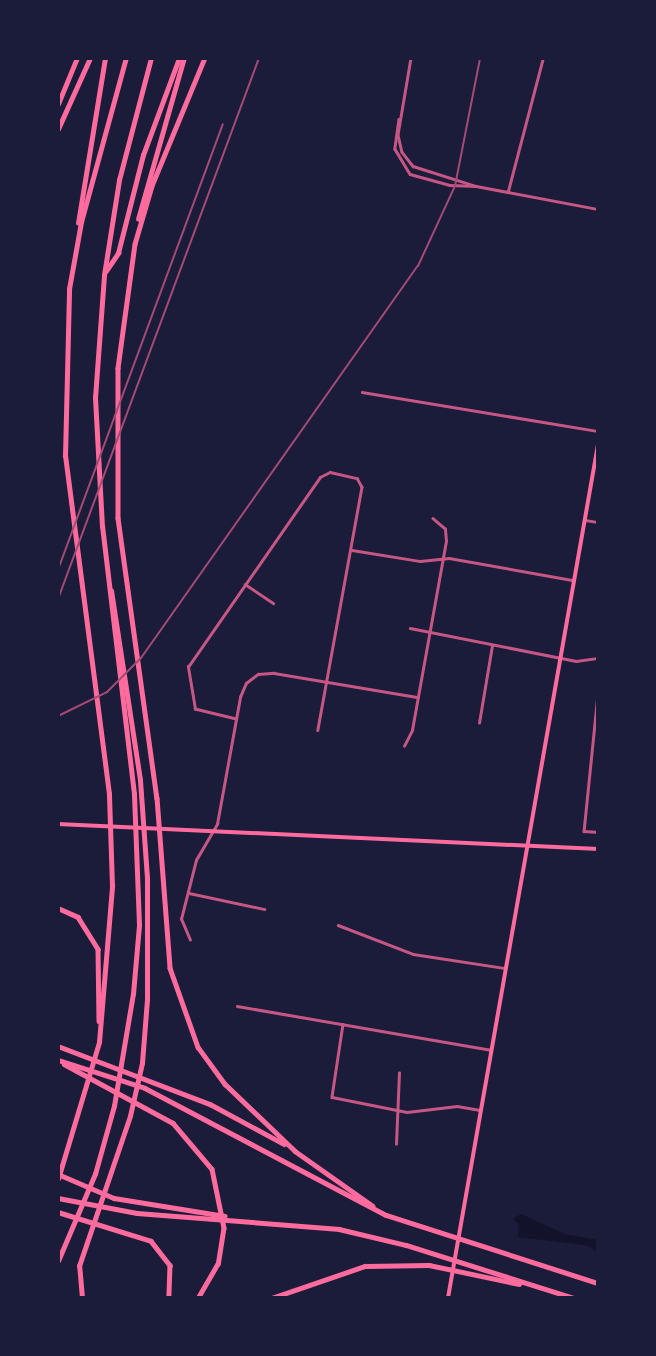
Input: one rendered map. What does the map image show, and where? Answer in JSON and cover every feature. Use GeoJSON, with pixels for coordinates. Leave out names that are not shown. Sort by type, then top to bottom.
{"type":"FeatureCollection","features":[{"type":"Feature","properties":{"kind":"highway"},"geometry":{"type":"LineString","coordinates":[[58,104],[76,58]]}},
{"type":"Feature","properties":{"kind":"highway"},"geometry":{"type":"LineString","coordinates":[[58,129],[90,58]]}},
{"type":"Feature","properties":{"kind":"highway"},"geometry":{"type":"LineString","coordinates":[[105,58],[69,289],[65,456],[109,794],[111,857],[107,986],[99,1042],[58,1177],[114,1198],[260,1221],[339,1230],[407,1245],[574,1298]]}},
{"type":"Feature","properties":{"kind":"highway"},"geometry":{"type":"LineString","coordinates":[[69,289],[80,222],[125,58]]}},
{"type":"Feature","properties":{"kind":"highway"},"geometry":{"type":"LineString","coordinates":[[58,1261],[95,1174],[114,1106],[125,1049],[139,925],[139,862],[134,794],[113,636],[96,420],[104,275],[118,180],[151,58]]}},
{"type":"Feature","properties":{"kind":"highway"},"geometry":{"type":"LineString","coordinates":[[104,275],[118,253],[143,155],[181,58]]}},
{"type":"Feature","properties":{"kind":"highway"},"geometry":{"type":"LineString","coordinates":[[181,58],[163,119],[135,244],[119,353],[116,450],[122,551],[157,799],[170,968],[198,1047],[225,1084],[295,1151]]}},
{"type":"Feature","properties":{"kind":"highway"},"geometry":{"type":"LineString","coordinates":[[135,244],[152,186],[205,58]]}},
{"type":"Feature","properties":{"kind":"highway"},"geometry":{"type":"LineString","coordinates":[[82,1298],[79,1266],[130,1116],[142,1063],[147,999],[146,860],[141,796],[124,662],[107,573]]}},
{"type":"Feature","properties":{"kind":"highway"},"geometry":{"type":"LineString","coordinates":[[58,908],[78,917],[98,949],[99,1042]]}},
{"type":"Feature","properties":{"kind":"highway"},"geometry":{"type":"LineString","coordinates":[[58,1046],[210,1104],[295,1151],[386,1215]]}},
{"type":"Feature","properties":{"kind":"highway"},"geometry":{"type":"LineString","coordinates":[[58,1061],[173,1123],[204,1156],[222,1200],[224,1228],[219,1256],[198,1298]]}},
{"type":"Feature","properties":{"kind":"highway"},"geometry":{"type":"LineString","coordinates":[[58,1061],[145,1088],[386,1215],[598,1283]]}},
{"type":"Feature","properties":{"kind":"highway"},"geometry":{"type":"LineString","coordinates":[[58,1198],[137,1213],[260,1221]]}},
{"type":"Feature","properties":{"kind":"highway"},"geometry":{"type":"LineString","coordinates":[[58,1212],[123,1228],[150,1241],[170,1265],[169,1298]]}},
{"type":"Feature","properties":{"kind":"highway"},"geometry":{"type":"LineString","coordinates":[[272,1298],[334,1273],[403,1264],[541,1289]]}},
{"type":"Feature","properties":{"kind":"main road"},"geometry":{"type":"LineString","coordinates":[[448,1298],[525,846],[598,445]]}},
{"type":"Feature","properties":{"kind":"main road"},"geometry":{"type":"LineString","coordinates":[[58,824],[598,849]]}},
{"type":"Feature","properties":{"kind":"street"},"geometry":{"type":"LineString","coordinates":[[411,58],[395,144],[407,170],[426,181],[472,189],[476,186]]}},
{"type":"Feature","properties":{"kind":"street"},"geometry":{"type":"LineString","coordinates":[[508,191],[543,58]]}},
{"type":"Feature","properties":{"kind":"street"},"geometry":{"type":"LineString","coordinates":[[401,114],[399,142],[413,166],[476,186],[598,209]]}},
{"type":"Feature","properties":{"kind":"street"},"geometry":{"type":"LineString","coordinates":[[362,392],[598,431]]}},
{"type":"Feature","properties":{"kind":"street"},"geometry":{"type":"LineString","coordinates":[[236,719],[197,711],[187,674],[245,584],[324,473],[355,477],[361,483],[352,550],[318,730]]}},
{"type":"Feature","properties":{"kind":"street"},"geometry":{"type":"LineString","coordinates":[[404,746],[412,730],[446,533],[433,519]]}},
{"type":"Feature","properties":{"kind":"street"},"geometry":{"type":"LineString","coordinates":[[584,520],[598,522]]}},
{"type":"Feature","properties":{"kind":"street"},"geometry":{"type":"LineString","coordinates":[[352,550],[412,560],[442,560],[573,580]]}},
{"type":"Feature","properties":{"kind":"street"},"geometry":{"type":"LineString","coordinates":[[245,584],[273,603]]}},
{"type":"Feature","properties":{"kind":"street"},"geometry":{"type":"LineString","coordinates":[[410,628],[559,657],[598,658]]}},
{"type":"Feature","properties":{"kind":"street"},"geometry":{"type":"LineString","coordinates":[[479,723],[492,645]]}},
{"type":"Feature","properties":{"kind":"street"},"geometry":{"type":"LineString","coordinates":[[190,940],[181,919],[195,860],[217,824],[236,719],[246,682],[265,672],[418,697]]}},
{"type":"Feature","properties":{"kind":"street"},"geometry":{"type":"LineString","coordinates":[[598,694],[584,831],[598,832]]}},
{"type":"Feature","properties":{"kind":"street"},"geometry":{"type":"LineString","coordinates":[[189,892],[264,909]]}},
{"type":"Feature","properties":{"kind":"street"},"geometry":{"type":"LineString","coordinates":[[338,925],[413,954],[505,968]]}},
{"type":"Feature","properties":{"kind":"street"},"geometry":{"type":"LineString","coordinates":[[237,1006],[491,1050]]}},
{"type":"Feature","properties":{"kind":"street"},"geometry":{"type":"LineString","coordinates":[[342,1024],[332,1097],[395,1111],[419,1112],[457,1107],[480,1110]]}},
{"type":"Feature","properties":{"kind":"street"},"geometry":{"type":"LineString","coordinates":[[396,1144],[395,1111],[399,1073]]}},
{"type":"Feature","properties":{"kind":"shaded area"},"geometry":{"type":"Polygon","coordinates":[[[521,1214],[565,1234],[598,1240],[598,1252],[585,1245],[518,1237],[519,1224],[513,1219],[521,1214]]]}},
{"type":"Feature","properties":{"kind":"tram line"},"geometry":{"type":"LineString","coordinates":[[58,716],[107,692],[141,658],[418,266],[455,186],[480,58]]}},
{"type":"Feature","properties":{"kind":"railway"},"geometry":{"type":"LineString","coordinates":[[58,599],[259,58]]}},
{"type":"Feature","properties":{"kind":"railway"},"geometry":{"type":"LineString","coordinates":[[59,567],[223,124]]}}]}
